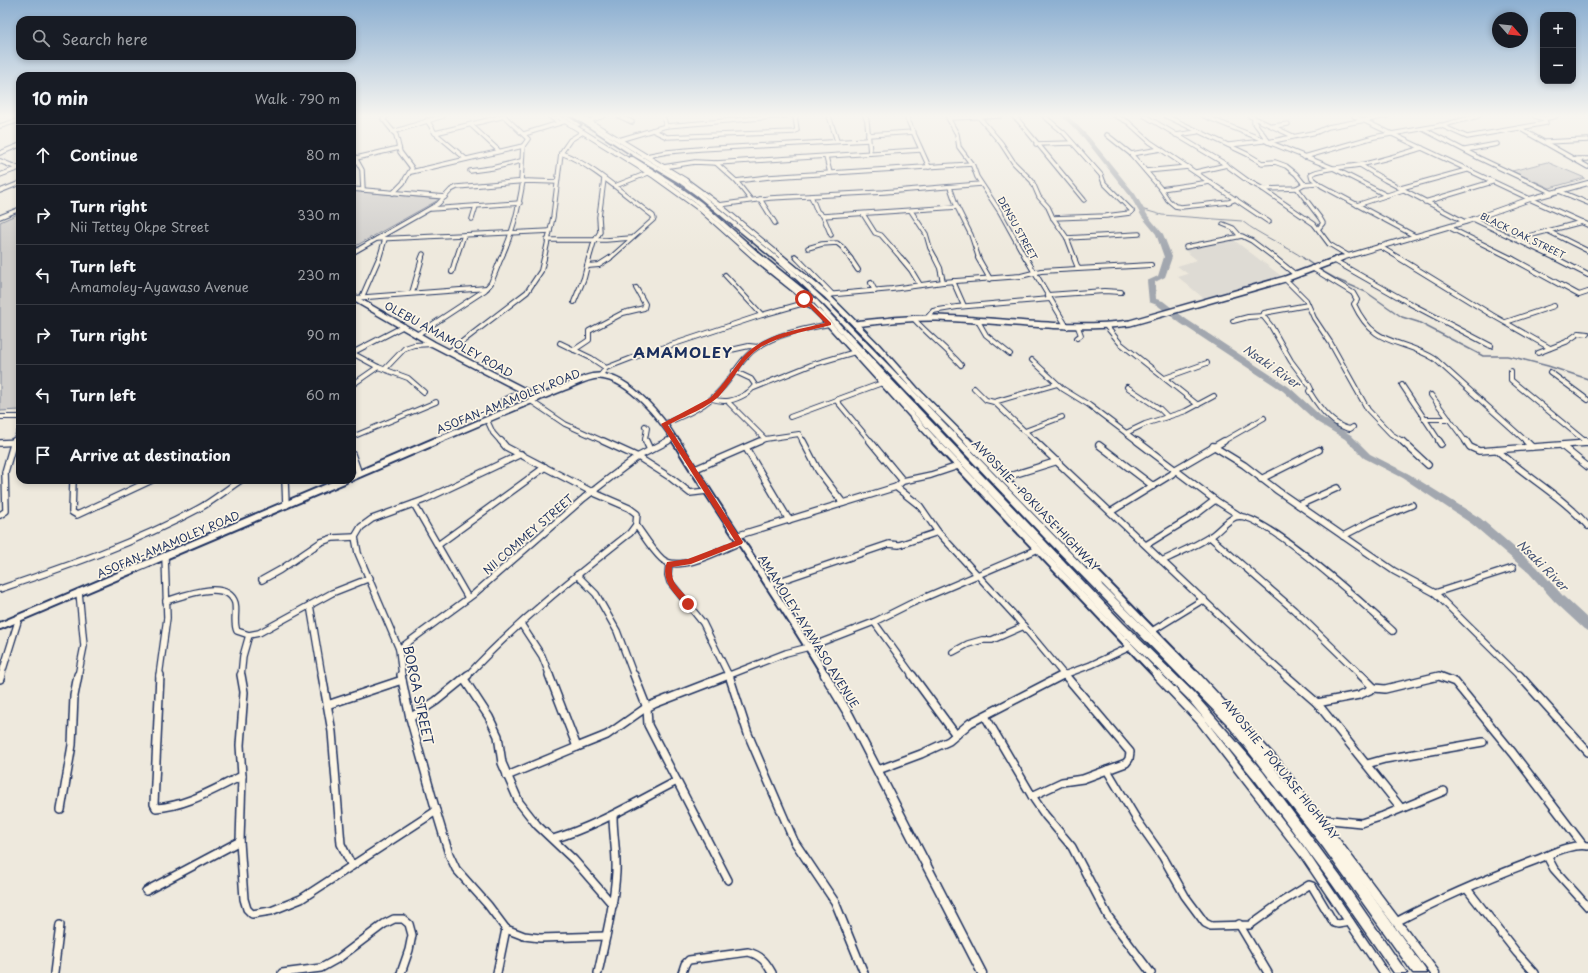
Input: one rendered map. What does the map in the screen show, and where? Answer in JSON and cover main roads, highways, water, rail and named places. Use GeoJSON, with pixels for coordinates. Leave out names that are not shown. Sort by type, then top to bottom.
{"type":"FeatureCollection","features":[{"type":"Feature","properties":{"kind":"main road","name":"AWOSHIE - POKUASE HIGHWAY"},"geometry":{"type":"LineString","coordinates":[[634,161],[669,182],[817,295],[975,458],[1047,535],[1231,722],[1326,842],[1421,973]]}},
{"type":"Feature","properties":{"kind":"main road","name":"AWOSHIE - POKUASE HIGHWAY"},"geometry":{"type":"LineString","coordinates":[[647,161],[680,181],[815,302],[885,382],[1120,626],[1190,695],[1259,776],[1336,880],[1402,973]]}},
{"type":"Feature","properties":{"kind":"main road"},"geometry":{"type":"LineString","coordinates":[[876,376],[885,382]]}},
{"type":"Feature","properties":{"kind":"main road"},"geometry":{"type":"LineString","coordinates":[[1092,568],[1099,587]]}},
{"type":"Feature","properties":{"kind":"main road"},"geometry":{"type":"LineString","coordinates":[[1336,880],[1354,881]]}},
{"type":"Feature","properties":{"kind":"waterway","name":"Nsaki River"},"geometry":{"type":"LineString","coordinates":[[1106,161],[1133,195],[1145,217],[1159,234],[1168,257],[1161,277],[1151,281],[1152,300],[1160,303],[1183,321],[1286,389],[1320,420],[1348,437],[1367,456],[1406,476],[1476,521],[1533,570],[1559,599],[1588,626]]}},
{"type":"Feature","properties":{"kind":"waterway"},"geometry":{"type":"LineString","coordinates":[[1141,209],[1162,215],[1242,221],[1305,259]]}},
{"type":"Feature","properties":{"kind":"waterway"},"geometry":{"type":"LineString","coordinates":[[1303,258],[1313,265]]}},
{"type":"Feature","properties":{"kind":"waterway"},"geometry":{"type":"LineString","coordinates":[[1320,270],[1338,280],[1366,292],[1402,317],[1418,322],[1483,356],[1507,356],[1517,358],[1588,379]]}},
{"type":"Feature","properties":{"kind":"district","name":"AMAMOLEY"},"geometry":{"type":"Point","coordinates":[683,351]}}]}
